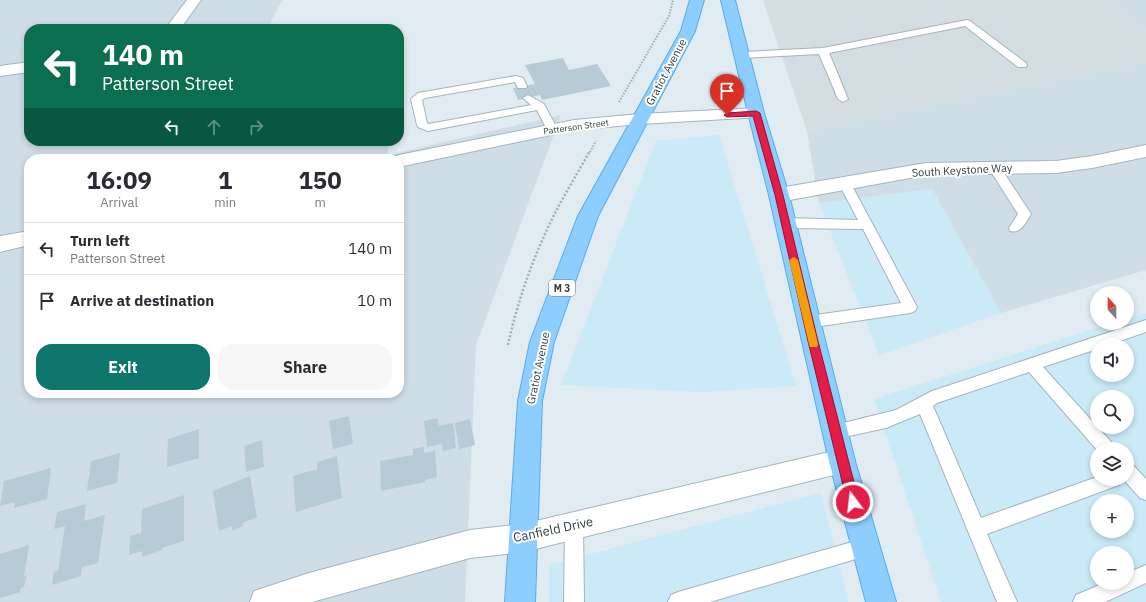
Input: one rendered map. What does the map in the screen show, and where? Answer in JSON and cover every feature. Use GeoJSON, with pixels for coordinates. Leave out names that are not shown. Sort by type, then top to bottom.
{"type":"FeatureCollection","features":[{"type":"Feature","properties":{"kind":"main road","name":"Gratiot Avenue"},"geometry":{"type":"LineString","coordinates":[[520,602],[530,401],[542,342],[588,216],[688,31],[697,0]]}},
{"type":"Feature","properties":{"kind":"main road"},"geometry":{"type":"LineString","coordinates":[[728,0],[756,113],[779,195],[842,461],[881,602]]}},
{"type":"Feature","properties":{"kind":"street"},"geometry":{"type":"LineString","coordinates":[[176,24],[194,0]]}},
{"type":"Feature","properties":{"kind":"street"},"geometry":{"type":"LineString","coordinates":[[0,71],[24,68]]}},
{"type":"Feature","properties":{"kind":"street","name":"Patterson Street"},"geometry":{"type":"LineString","coordinates":[[404,160],[574,125],[640,119],[756,113]]}},
{"type":"Feature","properties":{"kind":"street","name":"South Keystone Way"},"geometry":{"type":"LineString","coordinates":[[779,195],[926,169],[1056,166],[1092,162],[1146,151]]}},
{"type":"Feature","properties":{"kind":"street"},"geometry":{"type":"LineString","coordinates":[[0,244],[24,239]]}},
{"type":"Feature","properties":{"kind":"street","name":"Canfield Drive"},"geometry":{"type":"LineString","coordinates":[[264,602],[470,544],[523,538],[842,461]]}},
{"type":"Feature","properties":{"kind":"lane"},"geometry":{"type":"LineString","coordinates":[[742,55],[824,51],[967,23],[1022,64]]}},
{"type":"Feature","properties":{"kind":"lane"},"geometry":{"type":"LineString","coordinates":[[824,51],[844,99]]}},
{"type":"Feature","properties":{"kind":"lane"},"geometry":{"type":"LineString","coordinates":[[519,83],[422,95],[416,99],[422,125],[428,128],[540,106]]}},
{"type":"Feature","properties":{"kind":"lane"},"geometry":{"type":"LineString","coordinates":[[528,98],[540,106],[552,130]]}},
{"type":"Feature","properties":{"kind":"lane"},"geometry":{"type":"LineString","coordinates":[[994,167],[1026,214],[1015,228]]}},
{"type":"Feature","properties":{"kind":"lane"},"geometry":{"type":"LineString","coordinates":[[808,322],[910,307],[845,184]]}},
{"type":"Feature","properties":{"kind":"lane"},"geometry":{"type":"LineString","coordinates":[[785,223],[867,225]]}},
{"type":"Feature","properties":{"kind":"lane"},"geometry":{"type":"LineString","coordinates":[[835,432],[884,421],[924,405],[932,398],[1146,326]]}},
{"type":"Feature","properties":{"kind":"lane"},"geometry":{"type":"LineString","coordinates":[[1031,364],[1101,442]]}},
{"type":"Feature","properties":{"kind":"lane"},"geometry":{"type":"LineString","coordinates":[[924,405],[1007,602]]}},
{"type":"Feature","properties":{"kind":"lane"},"geometry":{"type":"LineString","coordinates":[[1134,482],[1146,492]]}},
{"type":"Feature","properties":{"kind":"lane"},"geometry":{"type":"LineString","coordinates":[[976,529],[1092,486]]}},
{"type":"Feature","properties":{"kind":"lane"},"geometry":{"type":"LineString","coordinates":[[574,525],[574,602]]}},
{"type":"Feature","properties":{"kind":"lane"},"geometry":{"type":"LineString","coordinates":[[678,602],[866,547]]}},
{"type":"Feature","properties":{"kind":"lane"},"geometry":{"type":"LineString","coordinates":[[1134,579],[1146,574]]}},
{"type":"Feature","properties":{"kind":"lane"},"geometry":{"type":"LineString","coordinates":[[1083,602],[1110,590]]}},
{"type":"Feature","properties":{"kind":"path"},"geometry":{"type":"LineString","coordinates":[[508,345],[512,325],[524,288],[556,213],[669,16],[673,0]]}},
{"type":"Feature","properties":{"kind":"shaded area"},"geometry":{"type":"Polygon","coordinates":[[[0,0],[282,0],[270,24],[24,24],[24,146],[388,146],[388,154],[24,154],[24,398],[404,398],[404,154],[392,154],[561,115],[476,345],[465,602],[0,602],[0,0]]]}},
{"type":"Feature","properties":{"kind":"shaded area"},"geometry":{"type":"Polygon","coordinates":[[[763,0],[1112,0],[1146,32],[1146,62],[807,131],[763,0]]]}},
{"type":"Feature","properties":{"kind":"shaded area"},"geometry":{"type":"Polygon","coordinates":[[[1112,0],[1146,0],[1146,32],[1112,0]]]}},
{"type":"Feature","properties":{"kind":"shaded area"},"geometry":{"type":"Polygon","coordinates":[[[1146,62],[1146,270],[1001,313],[932,189],[819,203],[807,131],[1146,62]]]}},
{"type":"Feature","properties":{"kind":"shaded area"},"geometry":{"type":"Polygon","coordinates":[[[719,135],[796,386],[702,392],[561,385],[656,141],[719,135]]]}},
{"type":"Feature","properties":{"kind":"shaded area"},"geometry":{"type":"Polygon","coordinates":[[[932,189],[1001,313],[879,355],[819,203],[932,189]]]}},
{"type":"Feature","properties":{"kind":"shaded area"},"geometry":{"type":"Polygon","coordinates":[[[1146,313],[1146,602],[941,602],[874,399],[1091,330],[1134,330],[1134,317],[1146,313]]]}},
{"type":"Feature","properties":{"kind":"shaded area"},"geometry":{"type":"Polygon","coordinates":[[[821,493],[848,602],[549,602],[549,565],[821,493]]]}},
{"type":"Feature","properties":{"kind":"building"},"geometry":{"type":"Polygon","coordinates":[[[563,58],[569,70],[597,64],[611,86],[542,100],[540,95],[518,100],[513,88],[535,84],[525,65],[563,58]]]}},
{"type":"Feature","properties":{"kind":"building"},"geometry":{"type":"Polygon","coordinates":[[[349,416],[353,444],[333,449],[329,421],[349,416]]]}},
{"type":"Feature","properties":{"kind":"building"},"geometry":{"type":"Polygon","coordinates":[[[438,418],[439,426],[453,423],[456,448],[443,451],[442,444],[427,447],[424,421],[438,418]]]}},
{"type":"Feature","properties":{"kind":"building"},"geometry":{"type":"Polygon","coordinates":[[[470,419],[475,445],[459,449],[455,423],[470,419]]]}},
{"type":"Feature","properties":{"kind":"building"},"geometry":{"type":"Polygon","coordinates":[[[199,429],[199,458],[167,467],[168,439],[199,429]]]}},
{"type":"Feature","properties":{"kind":"building"},"geometry":{"type":"Polygon","coordinates":[[[262,440],[264,467],[246,472],[244,446],[262,440]]]}},
{"type":"Feature","properties":{"kind":"building"},"geometry":{"type":"Polygon","coordinates":[[[424,447],[424,453],[435,451],[437,477],[425,480],[425,482],[381,491],[380,461],[413,455],[413,449],[424,447]]]}},
{"type":"Feature","properties":{"kind":"building"},"geometry":{"type":"Polygon","coordinates":[[[120,453],[117,483],[87,491],[91,461],[120,453]]]}},
{"type":"Feature","properties":{"kind":"building"},"geometry":{"type":"Polygon","coordinates":[[[337,456],[342,498],[296,512],[293,476],[317,469],[317,462],[337,456]]]}},
{"type":"Feature","properties":{"kind":"building"},"geometry":{"type":"Polygon","coordinates":[[[51,468],[47,499],[14,508],[15,502],[0,506],[4,481],[51,468]]]}},
{"type":"Feature","properties":{"kind":"building"},"geometry":{"type":"Polygon","coordinates":[[[250,476],[257,517],[243,523],[243,526],[232,531],[232,526],[219,531],[213,491],[250,476]]]}},
{"type":"Feature","properties":{"kind":"building"},"geometry":{"type":"Polygon","coordinates":[[[184,495],[184,541],[162,548],[162,550],[142,557],[142,551],[129,555],[130,536],[141,533],[142,509],[184,495]]]}},
{"type":"Feature","properties":{"kind":"building"},"geometry":{"type":"Polygon","coordinates":[[[86,504],[84,521],[105,515],[98,563],[82,567],[81,576],[52,585],[54,572],[58,571],[65,526],[54,529],[57,512],[86,504]]]}},
{"type":"Feature","properties":{"kind":"building"},"geometry":{"type":"Polygon","coordinates":[[[29,545],[24,576],[27,575],[24,587],[21,588],[20,592],[0,598],[0,554],[29,545]]]}},
{"type":"Feature","properties":{"kind":"slow traffic"},"geometry":{"type":"LineString","coordinates":[[794,260],[813,344]]}},
{"type":"Feature","properties":{"kind":"route"},"geometry":{"type":"LineString","coordinates":[[727,115],[756,113],[779,195],[797,275],[853,502]]}}]}
